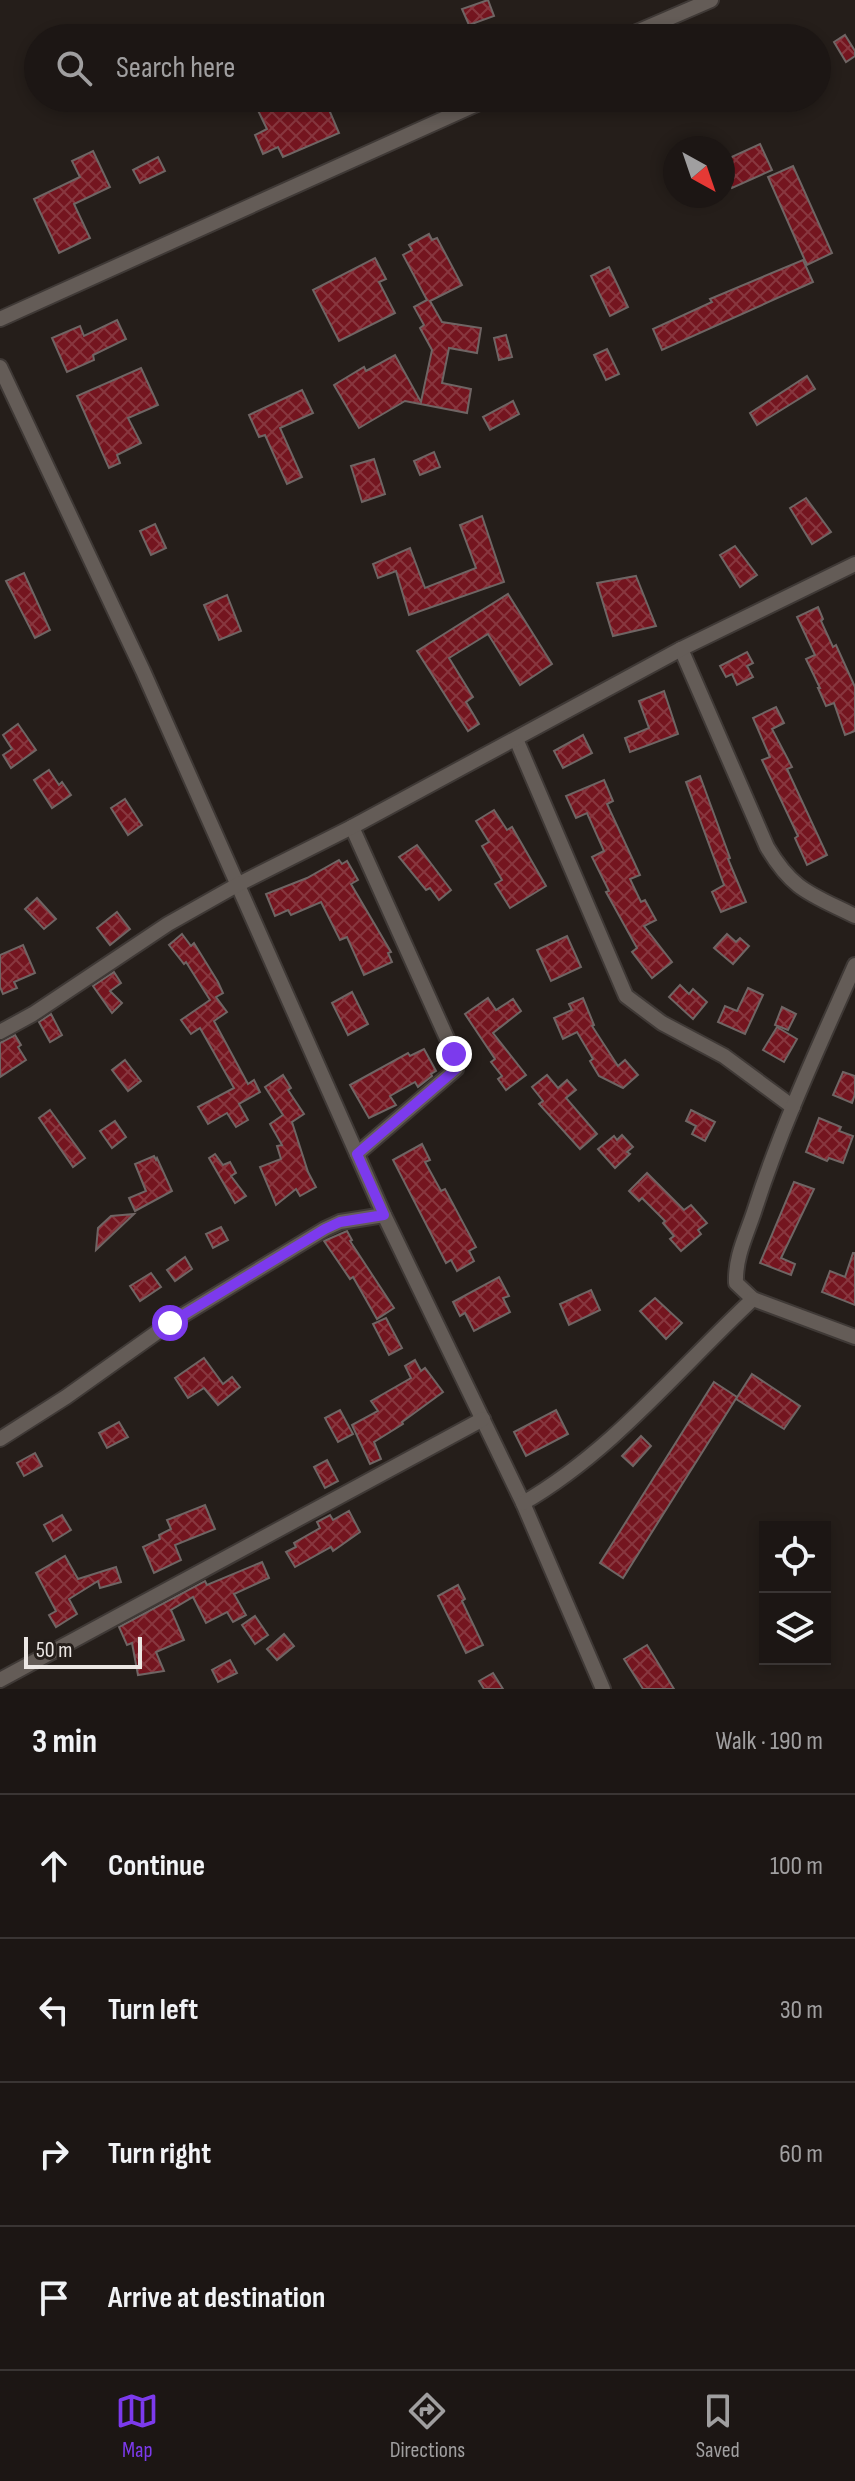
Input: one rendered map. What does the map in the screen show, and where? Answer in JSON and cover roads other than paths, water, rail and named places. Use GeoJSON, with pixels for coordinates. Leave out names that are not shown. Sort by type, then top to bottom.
{"type":"FeatureCollection","features":[{"type":"Feature","properties":{"kind":"street"},"geometry":{"type":"LineString","coordinates":[[647,24],[676,7],[711,0]]}},
{"type":"Feature","properties":{"kind":"street"},"geometry":{"type":"LineString","coordinates":[[0,319],[459,112]]}},
{"type":"Feature","properties":{"kind":"street"},"geometry":{"type":"LineString","coordinates":[[0,367],[143,671],[384,1215],[523,1503],[603,1689]]}},
{"type":"Feature","properties":{"kind":"street"},"geometry":{"type":"LineString","coordinates":[[0,1032],[33,1014],[168,924],[237,885],[352,827],[681,649],[855,564]]}},
{"type":"Feature","properties":{"kind":"street"},"geometry":{"type":"LineString","coordinates":[[681,649],[767,847],[779,867],[795,885],[855,916]]}},
{"type":"Feature","properties":{"kind":"street"},"geometry":{"type":"LineString","coordinates":[[516,739],[626,996],[662,1023],[724,1056],[793,1107]]}},
{"type":"Feature","properties":{"kind":"street"},"geometry":{"type":"LineString","coordinates":[[352,827],[454,1054],[456,1069],[357,1154]]}},
{"type":"Feature","properties":{"kind":"street"},"geometry":{"type":"LineString","coordinates":[[855,965],[793,1107],[735,1266],[736,1283],[753,1299],[855,1337]]}},
{"type":"Feature","properties":{"kind":"street"},"geometry":{"type":"LineString","coordinates":[[0,1439],[66,1397],[170,1323],[312,1236],[340,1222],[384,1215]]}},
{"type":"Feature","properties":{"kind":"street"},"geometry":{"type":"LineString","coordinates":[[523,1503],[576,1469],[631,1421],[753,1299]]}},
{"type":"Feature","properties":{"kind":"street"},"geometry":{"type":"LineString","coordinates":[[0,1680],[483,1419]]}}]}
